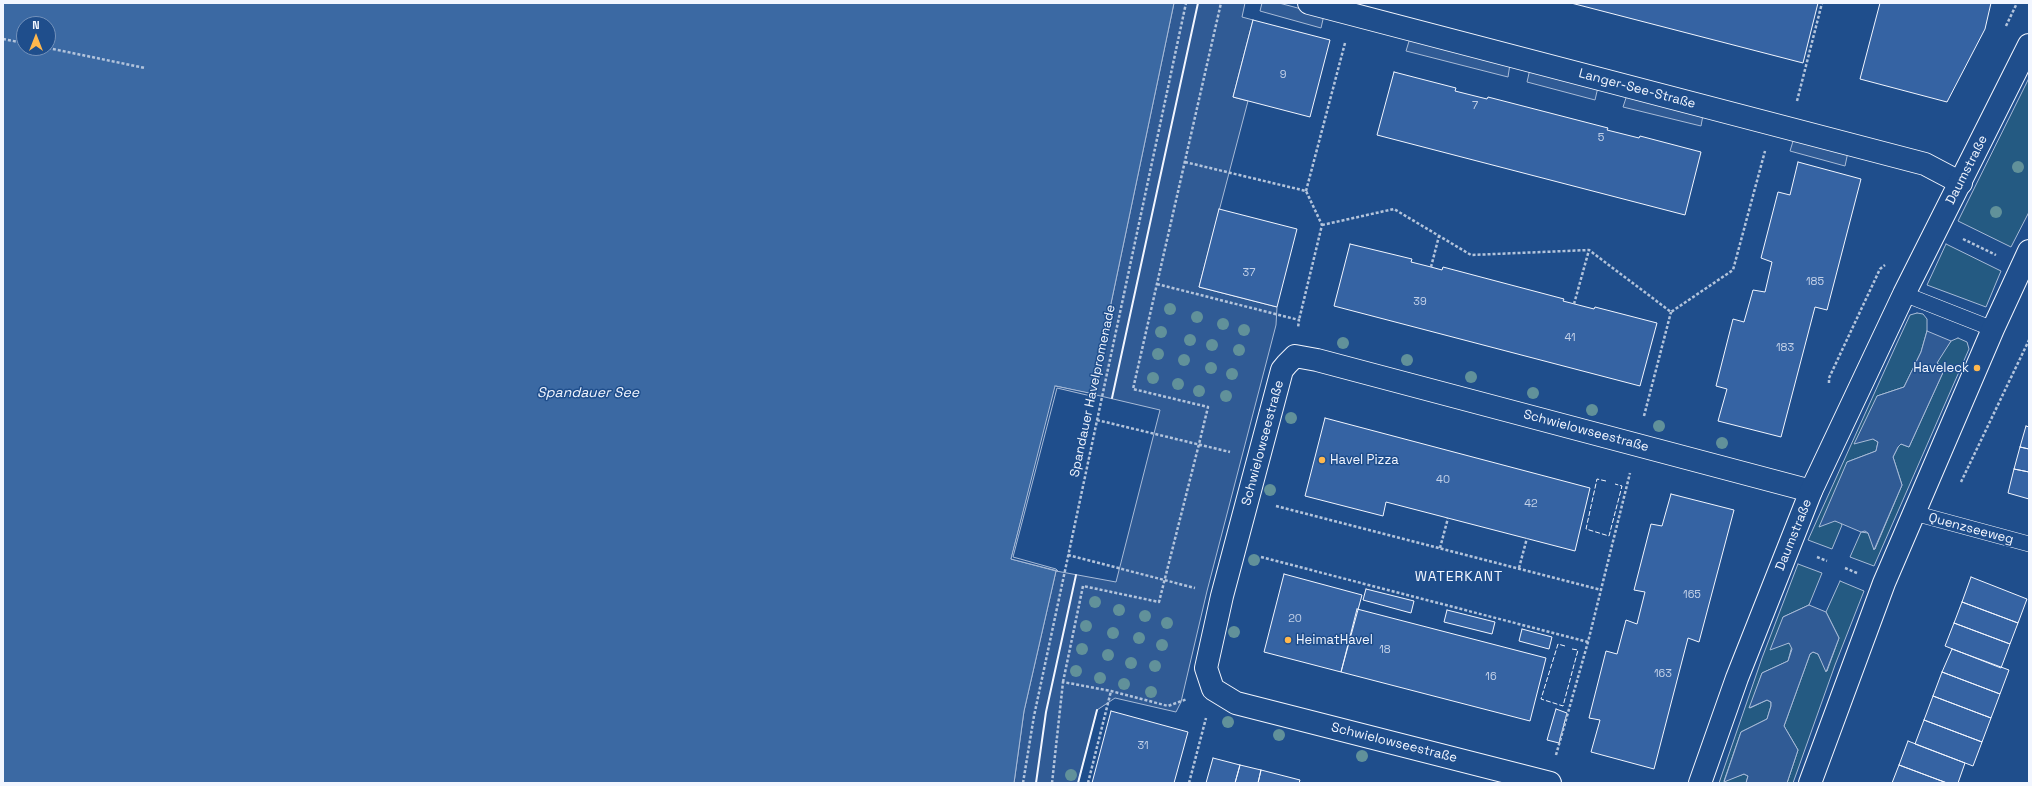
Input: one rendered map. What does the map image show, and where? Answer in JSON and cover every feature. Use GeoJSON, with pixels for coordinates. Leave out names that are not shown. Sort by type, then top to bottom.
{"type":"FeatureCollection","features":[{"type":"Feature","properties":{"kind":"street","name":"Langer-See-Straße"},"geometry":{"type":"LineString","coordinates":[[1309,3],[1925,164],[1961,183]]}},
{"type":"Feature","properties":{"kind":"street","name":"Daumstraße"},"geometry":{"type":"LineString","coordinates":[[1700,783],[1737,678],[1811,491],[1904,294],[2029,46]]}},
{"type":"Feature","properties":{"kind":"street"},"geometry":{"type":"LineString","coordinates":[[1810,783],[1881,591],[1993,330],[2029,251]]}},
{"type":"Feature","properties":{"kind":"street","name":"Schwielowseestraße"},"geometry":{"type":"LineString","coordinates":[[1549,783],[1236,704],[1213,689],[1206,668],[1222,596],[1282,370],[1295,356],[1637,444],[1811,491]]}},
{"type":"Feature","properties":{"kind":"lane"},"geometry":{"type":"LineString","coordinates":[[1904,294],[1993,330]]}},
{"type":"Feature","properties":{"kind":"lane","name":"Quenzseeweg"},"geometry":{"type":"LineString","coordinates":[[1914,513],[2029,544]]}},
{"type":"Feature","properties":{"kind":"path","name":"Spandauer Havelpromenade"},"geometry":{"type":"LineString","coordinates":[[1023,783],[1034,716],[1186,3]]}},
{"type":"Feature","properties":{"kind":"path"},"geometry":{"type":"LineString","coordinates":[[1052,783],[1063,682],[1084,586],[1159,602],[1208,407],[1133,390],[1221,3]]}},
{"type":"Feature","properties":{"kind":"path"},"geometry":{"type":"LineString","coordinates":[[1549,783],[1588,642],[1671,312],[1733,270],[1822,3]]}},
{"type":"Feature","properties":{"kind":"path"},"geometry":{"type":"LineString","coordinates":[[1295,356],[1299,320],[1322,225],[1306,191],[1352,14]]}},
{"type":"Feature","properties":{"kind":"path"},"geometry":{"type":"LineString","coordinates":[[3,39],[16,41]]}},
{"type":"Feature","properties":{"kind":"path"},"geometry":{"type":"LineString","coordinates":[[56,50],[145,68]]}},
{"type":"Feature","properties":{"kind":"path"},"geometry":{"type":"LineString","coordinates":[[1185,162],[1306,191]]}},
{"type":"Feature","properties":{"kind":"path"},"geometry":{"type":"LineString","coordinates":[[1322,225],[1394,209],[1471,255],[1589,250],[1671,312]]}},
{"type":"Feature","properties":{"kind":"path"},"geometry":{"type":"LineString","coordinates":[[1431,267],[1439,236]]}},
{"type":"Feature","properties":{"kind":"path"},"geometry":{"type":"LineString","coordinates":[[1958,237],[1999,256]]}},
{"type":"Feature","properties":{"kind":"path"},"geometry":{"type":"LineString","coordinates":[[1574,304],[1589,250]]}},
{"type":"Feature","properties":{"kind":"path"},"geometry":{"type":"LineString","coordinates":[[1157,284],[1299,320]]}},
{"type":"Feature","properties":{"kind":"path"},"geometry":{"type":"LineString","coordinates":[[1942,521],[2029,340]]}},
{"type":"Feature","properties":{"kind":"path"},"geometry":{"type":"LineString","coordinates":[[1097,420],[1259,460]]}},
{"type":"Feature","properties":{"kind":"path"},"geometry":{"type":"LineString","coordinates":[[1248,499],[1601,590]]}},
{"type":"Feature","properties":{"kind":"path"},"geometry":{"type":"LineString","coordinates":[[1440,548],[1448,518]]}},
{"type":"Feature","properties":{"kind":"path"},"geometry":{"type":"LineString","coordinates":[[1519,568],[1527,538]]}},
{"type":"Feature","properties":{"kind":"path"},"geometry":{"type":"LineString","coordinates":[[1235,550],[1588,642]]}},
{"type":"Feature","properties":{"kind":"path"},"geometry":{"type":"LineString","coordinates":[[1068,555],[1222,596]]}},
{"type":"Feature","properties":{"kind":"path"},"geometry":{"type":"LineString","coordinates":[[1063,682],[1111,691],[1168,706],[1213,689]]}},
{"type":"Feature","properties":{"kind":"path"},"geometry":{"type":"LineString","coordinates":[[1189,783],[1213,689]]}},
{"type":"Feature","properties":{"kind":"path"},"geometry":{"type":"LineString","coordinates":[[1088,783],[1111,691]]}},
{"type":"Feature","properties":{"kind":"shaded area"},"geometry":{"type":"Polygon","coordinates":[[[1174,3],[1245,3],[1242,17],[1253,20],[1233,97],[1248,101],[1199,287],[1277,307],[1276,325],[1207,591],[1181,702],[1176,712],[1115,698],[1097,710],[1078,783],[1014,783],[1024,711],[1056,571],[1116,582],[1160,410],[1092,394],[1174,3]]]}},
{"type":"Feature","properties":{"kind":"shaded area"},"geometry":{"type":"Polygon","coordinates":[[[1262,3],[1279,3],[1324,15],[1321,28],[1260,11],[1262,3]]]}},
{"type":"Feature","properties":{"kind":"shaded area"},"geometry":{"type":"Polygon","coordinates":[[[1410,38],[1510,64],[1508,77],[1406,51],[1410,38]]]}},
{"type":"Feature","properties":{"kind":"shaded area"},"geometry":{"type":"Polygon","coordinates":[[[1530,69],[1598,87],[1595,100],[1527,82],[1530,69]]]}},
{"type":"Feature","properties":{"kind":"shaded area"},"geometry":{"type":"Polygon","coordinates":[[[2029,78],[2029,212],[2011,247],[1958,221],[2029,78]]]}},
{"type":"Feature","properties":{"kind":"shaded area"},"geometry":{"type":"Polygon","coordinates":[[[1627,95],[1703,115],[1701,126],[1623,107],[1627,95]]]}},
{"type":"Feature","properties":{"kind":"shaded area"},"geometry":{"type":"Polygon","coordinates":[[[1794,138],[1848,152],[1845,166],[1790,151],[1794,138]]]}},
{"type":"Feature","properties":{"kind":"shaded area"},"geometry":{"type":"Polygon","coordinates":[[[1946,244],[2001,271],[1986,307],[1927,285],[1946,244]]]}},
{"type":"Feature","properties":{"kind":"shaded area"},"geometry":{"type":"Polygon","coordinates":[[[1917,313],[1923,314],[1927,319],[1927,331],[1921,352],[1904,387],[1877,396],[1873,439],[1878,442],[1876,451],[1847,462],[1835,521],[1840,522],[1842,525],[1832,549],[1808,540],[1910,315],[1917,313]]]}},
{"type":"Feature","properties":{"kind":"shaded area"},"geometry":{"type":"Polygon","coordinates":[[[1927,331],[1951,341],[1937,363],[1945,368],[1909,447],[1901,444],[1893,457],[1902,485],[1874,550],[1868,533],[1865,531],[1861,532],[1835,521],[1819,527],[1847,462],[1876,451],[1878,442],[1873,439],[1854,444],[1877,396],[1904,387],[1921,352],[1927,331]]]}},
{"type":"Feature","properties":{"kind":"shaded area"},"geometry":{"type":"Polygon","coordinates":[[[1958,338],[1967,342],[1969,349],[1874,566],[1850,557],[1861,532],[1868,533],[1875,549],[1902,485],[1893,457],[1901,444],[1909,447],[1945,368],[1937,364],[1939,358],[1951,341],[1958,338]]]}},
{"type":"Feature","properties":{"kind":"shaded area"},"geometry":{"type":"Polygon","coordinates":[[[1798,564],[1822,573],[1809,605],[1783,617],[1786,643],[1789,643],[1792,646],[1788,661],[1762,673],[1750,708],[1767,700],[1771,702],[1767,719],[1741,732],[1724,781],[1744,774],[1748,776],[1746,783],[1719,783],[1762,658],[1798,564]]]}},
{"type":"Feature","properties":{"kind":"shaded area"},"geometry":{"type":"Polygon","coordinates":[[[1840,581],[1864,591],[1835,665],[1793,783],[1787,783],[1798,750],[1784,726],[1810,654],[1813,652],[1818,654],[1827,671],[1839,638],[1826,612],[1840,581]]]}},
{"type":"Feature","properties":{"kind":"shaded area"},"geometry":{"type":"Polygon","coordinates":[[[1809,605],[1826,612],[1839,638],[1826,672],[1818,654],[1813,652],[1810,654],[1784,726],[1798,750],[1787,783],[1746,783],[1748,776],[1744,774],[1724,782],[1741,732],[1767,719],[1771,702],[1767,700],[1749,708],[1762,673],[1788,661],[1792,649],[1789,643],[1770,650],[1783,617],[1809,605]]]}},
{"type":"Feature","properties":{"kind":"water","name":"Spandauer See"},"geometry":{"type":"Polygon","coordinates":[[[3,3],[1174,3],[1092,394],[1056,386],[1011,559],[1056,571],[1024,711],[1014,783],[3,783],[3,3]]]}},
{"type":"Feature","properties":{"kind":"pier"},"geometry":{"type":"Polygon","coordinates":[[[1055,386],[1094,394],[1091,396],[1057,388],[1013,557],[1056,569],[1058,571],[1011,559],[1055,386]]]}},
{"type":"Feature","properties":{"kind":"building"},"geometry":{"type":"Polygon","coordinates":[[[1571,3],[1818,3],[1803,63],[1571,3]]]}},
{"type":"Feature","properties":{"kind":"building"},"geometry":{"type":"Polygon","coordinates":[[[1880,3],[1991,3],[1985,29],[1947,102],[1860,79],[1880,3]]]}},
{"type":"Feature","properties":{"kind":"building"},"geometry":{"type":"Polygon","coordinates":[[[1253,20],[1330,40],[1310,117],[1233,97],[1253,20]]]}},
{"type":"Feature","properties":{"kind":"building"},"geometry":{"type":"Polygon","coordinates":[[[1394,72],[1456,88],[1455,91],[1487,99],[1488,97],[1608,128],[1607,130],[1639,138],[1640,136],[1701,152],[1685,215],[1377,135],[1394,72]]]}},
{"type":"Feature","properties":{"kind":"building"},"geometry":{"type":"Polygon","coordinates":[[[1798,162],[1861,179],[1827,310],[1815,307],[1781,437],[1718,421],[1727,389],[1716,386],[1733,319],[1744,322],[1753,290],[1765,292],[1772,262],[1761,258],[1778,192],[1790,195],[1798,162]]]}},
{"type":"Feature","properties":{"kind":"building"},"geometry":{"type":"Polygon","coordinates":[[[1219,209],[1297,229],[1277,307],[1199,287],[1219,209]]]}},
{"type":"Feature","properties":{"kind":"building"},"geometry":{"type":"Polygon","coordinates":[[[1350,244],[1412,259],[1411,262],[1442,270],[1443,267],[1564,299],[1563,301],[1594,309],[1595,307],[1657,323],[1640,386],[1334,306],[1350,244]]]}},
{"type":"Feature","properties":{"kind":"building"},"geometry":{"type":"Polygon","coordinates":[[[1325,418],[1590,488],[1575,551],[1386,502],[1383,516],[1305,496],[1325,418]]]}},
{"type":"Feature","properties":{"kind":"building"},"geometry":{"type":"Polygon","coordinates":[[[2026,426],[2029,427],[2029,449],[2020,447],[2026,426]]]}},
{"type":"Feature","properties":{"kind":"building"},"geometry":{"type":"Polygon","coordinates":[[[2020,447],[2029,449],[2029,472],[2014,469],[2020,447]]]}},
{"type":"Feature","properties":{"kind":"building"},"geometry":{"type":"Polygon","coordinates":[[[2014,469],[2029,472],[2029,499],[2008,493],[2014,469]]]}},
{"type":"Feature","properties":{"kind":"building"},"geometry":{"type":"Polygon","coordinates":[[[1671,494],[1734,510],[1699,642],[1688,638],[1654,769],[1591,752],[1600,720],[1589,718],[1606,651],[1617,654],[1626,620],[1637,624],[1645,592],[1634,590],[1651,524],[1662,526],[1671,494]]]}},
{"type":"Feature","properties":{"kind":"building"},"geometry":{"type":"Polygon","coordinates":[[[1284,574],[1362,595],[1341,672],[1264,652],[1284,574]]]}},
{"type":"Feature","properties":{"kind":"building"},"geometry":{"type":"Polygon","coordinates":[[[1971,577],[2027,599],[2018,623],[1962,602],[1971,577]]]}},
{"type":"Feature","properties":{"kind":"building"},"geometry":{"type":"Polygon","coordinates":[[[1366,589],[1414,601],[1411,613],[1363,600],[1366,589]]]}},
{"type":"Feature","properties":{"kind":"building"},"geometry":{"type":"Polygon","coordinates":[[[1962,602],[2018,623],[2010,644],[1954,623],[1962,602]]]}},
{"type":"Feature","properties":{"kind":"building"},"geometry":{"type":"Polygon","coordinates":[[[1357,609],[1546,658],[1530,721],[1341,672],[1357,609]]]}},
{"type":"Feature","properties":{"kind":"building"},"geometry":{"type":"Polygon","coordinates":[[[1447,610],[1495,622],[1492,634],[1444,622],[1447,610]]]}},
{"type":"Feature","properties":{"kind":"building"},"geometry":{"type":"Polygon","coordinates":[[[1954,623],[2010,644],[2001,668],[1945,646],[1954,623]]]}},
{"type":"Feature","properties":{"kind":"building"},"geometry":{"type":"Polygon","coordinates":[[[1522,629],[1552,637],[1549,649],[1519,641],[1522,629]]]}},
{"type":"Feature","properties":{"kind":"building"},"geometry":{"type":"Polygon","coordinates":[[[1952,649],[2009,670],[2000,694],[1942,672],[1952,649]]]}},
{"type":"Feature","properties":{"kind":"building"},"geometry":{"type":"Polygon","coordinates":[[[1942,672],[2000,694],[1991,718],[1933,696],[1942,672]]]}},
{"type":"Feature","properties":{"kind":"building"},"geometry":{"type":"Polygon","coordinates":[[[1933,696],[1991,718],[1982,742],[1924,720],[1933,696]]]}},
{"type":"Feature","properties":{"kind":"building"},"geometry":{"type":"Polygon","coordinates":[[[1556,709],[1567,713],[1559,743],[1547,740],[1556,709]]]}},
{"type":"Feature","properties":{"kind":"building"},"geometry":{"type":"Polygon","coordinates":[[[1111,711],[1188,732],[1174,783],[1092,783],[1111,711]]]}},
{"type":"Feature","properties":{"kind":"building"},"geometry":{"type":"Polygon","coordinates":[[[1924,720],[1982,742],[1973,766],[1915,744],[1924,720]]]}},
{"type":"Feature","properties":{"kind":"building"},"geometry":{"type":"Polygon","coordinates":[[[1908,741],[1965,763],[1958,783],[1947,783],[1899,765],[1908,741]]]}},
{"type":"Feature","properties":{"kind":"building"},"geometry":{"type":"Polygon","coordinates":[[[1213,758],[1240,765],[1235,783],[1206,783],[1213,758]]]}},
{"type":"Feature","properties":{"kind":"building"},"geometry":{"type":"Polygon","coordinates":[[[1240,765],[1261,770],[1258,783],[1235,783],[1240,765]]]}},
{"type":"Feature","properties":{"kind":"building"},"geometry":{"type":"Polygon","coordinates":[[[1899,765],[1947,783],[1892,783],[1899,765]]]}},
{"type":"Feature","properties":{"kind":"building"},"geometry":{"type":"Polygon","coordinates":[[[1261,770],[1300,780],[1299,783],[1258,783],[1261,770]]]}},
{"type":"Feature","properties":{"kind":"fence"},"geometry":{"type":"LineString","coordinates":[[1606,481],[1597,479],[1586,529],[1609,536],[1622,486],[1615,484]]}},
{"type":"Feature","properties":{"kind":"fence"},"geometry":{"type":"LineString","coordinates":[[1565,646],[1558,644],[1541,699],[1563,706],[1578,650],[1572,649]]}},
{"type":"Feature","properties":{"kind":"wall"},"geometry":{"type":"LineString","coordinates":[[1112,398],[1198,3]]}},
{"type":"Feature","properties":{"kind":"wall"},"geometry":{"type":"LineString","coordinates":[[1036,783],[1046,712],[1076,575]]}},
{"type":"Feature","properties":{"kind":"wall"},"geometry":{"type":"LineString","coordinates":[[1078,783],[1097,710]]}},
{"type":"Feature","properties":{"kind":"place","name":"Haveleck"},"geometry":{"type":"Point","coordinates":[1977,368]}},
{"type":"Feature","properties":{"kind":"place","name":"Havel Pizza"},"geometry":{"type":"Point","coordinates":[1322,460]}},
{"type":"Feature","properties":{"kind":"place","name":"HeimatHavel"},"geometry":{"type":"Point","coordinates":[1288,640]}},
{"type":"Feature","properties":{"kind":"district","name":"WATERKANT"},"geometry":{"type":"Point","coordinates":[1459,577]}}]}
